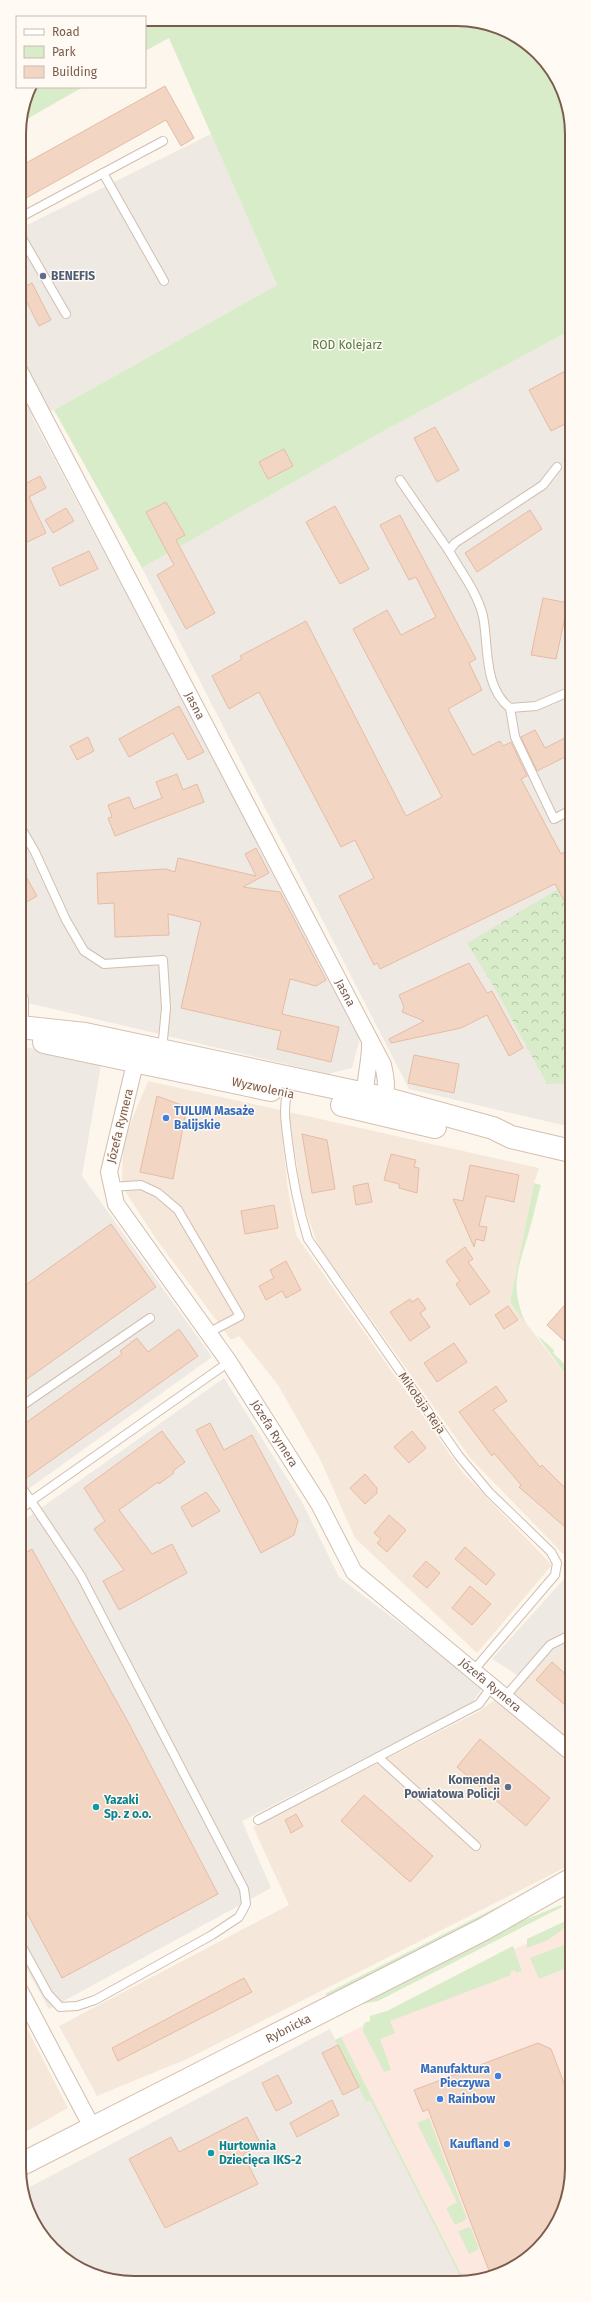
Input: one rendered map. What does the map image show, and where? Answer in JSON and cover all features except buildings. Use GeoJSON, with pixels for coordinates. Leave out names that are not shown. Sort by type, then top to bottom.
{"type":"FeatureCollection","features":[{"type":"Feature","properties":{"kind":"street","name":"Jasna"},"geometry":{"type":"LineString","coordinates":[[26,383],[383,1065],[387,1087],[372,1101]]}},
{"type":"Feature","properties":{"kind":"street","name":"Wyzwolenia"},"geometry":{"type":"LineString","coordinates":[[26,1034],[30,1038],[160,1058],[372,1101],[493,1128],[511,1137],[565,1150]]}},
{"type":"Feature","properties":{"kind":"street","name":"Jasna"},"geometry":{"type":"LineString","coordinates":[[370,1042],[372,1101]]}},
{"type":"Feature","properties":{"kind":"street","name":"Józefa Rymera"},"geometry":{"type":"LineString","coordinates":[[138,1054],[109,1172],[111,1187],[116,1204],[229,1362],[319,1504],[354,1572],[565,1747]]}},
{"type":"Feature","properties":{"kind":"street","name":"Wyzwolenia"},"geometry":{"type":"LineString","coordinates":[[160,1058],[287,1094],[372,1101]]}},
{"type":"Feature","properties":{"kind":"street","name":"Rybnicka"},"geometry":{"type":"LineString","coordinates":[[26,2162],[484,1929],[565,1883]]}},
{"type":"Feature","properties":{"kind":"street","name":"Rybnicka"},"geometry":{"type":"LineString","coordinates":[[484,1929],[565,1899]]}},
{"type":"Feature","properties":{"kind":"street"},"geometry":{"type":"LineString","coordinates":[[26,2002],[93,2129]]}},
{"type":"Feature","properties":{"kind":"lane"},"geometry":{"type":"LineString","coordinates":[[26,214],[163,140]]}},
{"type":"Feature","properties":{"kind":"lane"},"geometry":{"type":"LineString","coordinates":[[103,173],[164,281]]}},
{"type":"Feature","properties":{"kind":"lane"},"geometry":{"type":"LineString","coordinates":[[26,245],[66,314]]}},
{"type":"Feature","properties":{"kind":"lane"},"geometry":{"type":"LineString","coordinates":[[449,551],[455,543],[543,485],[557,466]]}},
{"type":"Feature","properties":{"kind":"lane"},"geometry":{"type":"LineString","coordinates":[[400,480],[472,587],[482,616],[487,663],[500,700],[510,708],[515,737],[554,819],[565,813]]}},
{"type":"Feature","properties":{"kind":"lane"},"geometry":{"type":"LineString","coordinates":[[510,708],[536,706],[565,694]]}},
{"type":"Feature","properties":{"kind":"lane"},"geometry":{"type":"LineString","coordinates":[[26,836],[35,852],[66,920],[84,950],[104,964],[163,960],[166,1008],[160,1058]]}},
{"type":"Feature","properties":{"kind":"lane","name":"Mikołaja Reja"},"geometry":{"type":"LineString","coordinates":[[287,1094],[284,1106],[293,1179],[298,1210],[308,1239],[459,1456],[489,1492],[551,1552],[557,1562],[555,1575],[473,1670]]}},
{"type":"Feature","properties":{"kind":"lane"},"geometry":{"type":"LineString","coordinates":[[111,1187],[141,1185],[158,1193],[178,1210],[240,1316],[208,1333]]}},
{"type":"Feature","properties":{"kind":"lane"},"geometry":{"type":"LineString","coordinates":[[26,1403],[150,1318]]}},
{"type":"Feature","properties":{"kind":"lane"},"geometry":{"type":"LineString","coordinates":[[26,1506],[229,1362]]}},
{"type":"Feature","properties":{"kind":"lane"},"geometry":{"type":"LineString","coordinates":[[26,1493],[81,1576],[244,1889],[246,1904],[239,1918],[212,1935],[95,2000],[78,2006],[60,2008],[48,1994],[26,1954]]}},
{"type":"Feature","properties":{"kind":"lane"},"geometry":{"type":"LineString","coordinates":[[505,1697],[550,1645],[565,1638]]}},
{"type":"Feature","properties":{"kind":"lane"},"geometry":{"type":"LineString","coordinates":[[258,1820],[479,1704],[492,1686]]}},
{"type":"Feature","properties":{"kind":"lane"},"geometry":{"type":"LineString","coordinates":[[378,1757],[476,1846]]}},
{"type":"Feature","properties":{"kind":"shaded area"},"geometry":{"type":"Polygon","coordinates":[[[211,134],[277,285],[54,410],[32,417],[361,1035],[352,1068],[328,1074],[26,1002],[26,226],[211,134]]]}},
{"type":"Feature","properties":{"kind":"shaded area"},"geometry":{"type":"Polygon","coordinates":[[[565,333],[565,1126],[409,1089],[142,568],[380,433],[565,333]]]}},
{"type":"Feature","properties":{"kind":"shaded area"},"geometry":{"type":"Polygon","coordinates":[[[26,1047],[101,1064],[82,1176],[212,1357],[26,1491],[26,1047]]]}},
{"type":"Feature","properties":{"kind":"shaded area"},"geometry":{"type":"Polygon","coordinates":[[[148,1081],[280,1110],[287,1183],[296,1235],[463,1473],[552,1565],[477,1653],[355,1538],[320,1459],[278,1385],[239,1336],[231,1340],[156,1239],[122,1186],[123,1141],[148,1081]]]}},
{"type":"Feature","properties":{"kind":"shaded area"},"geometry":{"type":"Polygon","coordinates":[[[289,1112],[539,1168],[534,1183],[510,1302],[565,1374],[565,1556],[471,1459],[318,1245],[302,1201],[289,1112]]]}},
{"type":"Feature","properties":{"kind":"shaded area"},"geometry":{"type":"Polygon","coordinates":[[[224,1378],[302,1502],[339,1577],[483,1687],[472,1703],[242,1821],[271,1888],[49,2009],[26,1968],[26,1519],[224,1378]]]}},
{"type":"Feature","properties":{"kind":"shaded area"},"geometry":{"type":"Polygon","coordinates":[[[565,1578],[565,1649],[564,1648],[523,1679],[492,1659],[565,1578]]]}},
{"type":"Feature","properties":{"kind":"shaded area"},"geometry":{"type":"Polygon","coordinates":[[[564,1648],[565,1649],[565,1868],[187,2059],[97,2096],[59,2026],[289,1905],[253,1827],[478,1712],[564,1648]]]}},
{"type":"Feature","properties":{"kind":"shaded area"},"geometry":{"type":"Polygon","coordinates":[[[565,1924],[565,2175],[561,2196],[551,2222],[543,2234],[523,2254],[511,2262],[492,2270],[478,2274],[460,2276],[370,2100],[366,2102],[335,2040],[565,1924]]]}},
{"type":"Feature","properties":{"kind":"shaded area"},"geometry":{"type":"Polygon","coordinates":[[[26,2027],[68,2108],[26,2132],[26,2027]]]}},
{"type":"Feature","properties":{"kind":"shaded area"},"geometry":{"type":"Polygon","coordinates":[[[330,2029],[366,2101],[370,2100],[460,2276],[127,2276],[113,2274],[80,2262],[68,2254],[48,2234],[34,2209],[28,2188],[330,2029]]]}},
{"type":"Feature","properties":{"kind":"green space","name":"ROD Kolejarz"},"geometry":{"type":"Polygon","coordinates":[[[146,26],[464,26],[492,32],[511,40],[523,48],[547,74],[554,86],[564,120],[565,333],[380,433],[142,568],[54,410],[277,285],[169,38],[146,50],[146,26]]]}},
{"type":"Feature","properties":{"kind":"green space"},"geometry":{"type":"Polygon","coordinates":[[[36,88],[81,88],[27,119],[36,88]]]}},
{"type":"Feature","properties":{"kind":"green space"},"geometry":{"type":"Polygon","coordinates":[[[558,889],[565,902],[565,1083],[547,1084],[496,990],[467,943],[558,889]]]}},
{"type":"Feature","properties":{"kind":"green space"},"geometry":{"type":"Polygon","coordinates":[[[534,1183],[541,1185],[518,1270],[517,1280],[518,1300],[526,1324],[510,1302],[534,1183]]]}},
{"type":"Feature","properties":{"kind":"green space"},"geometry":{"type":"Polygon","coordinates":[[[537,1335],[554,1350],[553,1353],[565,1364],[565,1374],[537,1335]]]}},
{"type":"Feature","properties":{"kind":"green space"},"geometry":{"type":"Polygon","coordinates":[[[565,1873],[565,1878],[329,1997],[325,1994],[565,1873]]]}},
{"type":"Feature","properties":{"kind":"green space"},"geometry":{"type":"Polygon","coordinates":[[[561,1905],[562,1907],[378,2001],[362,2004],[366,2000],[512,1925],[561,1905]]]}},
{"type":"Feature","properties":{"kind":"green space"},"geometry":{"type":"Polygon","coordinates":[[[565,1921],[565,1928],[548,1940],[527,1948],[527,1939],[565,1921]]]}},
{"type":"Feature","properties":{"kind":"green space"},"geometry":{"type":"Polygon","coordinates":[[[565,1945],[565,1969],[539,1979],[530,1958],[565,1945]]]}},
{"type":"Feature","properties":{"kind":"green space"},"geometry":{"type":"Polygon","coordinates":[[[513,1946],[522,1971],[516,1973],[515,1970],[510,1972],[511,1975],[390,2021],[395,2033],[380,2039],[391,2070],[384,2072],[363,2031],[364,2023],[370,2021],[370,2016],[387,2011],[513,1946]]]}},
{"type":"Feature","properties":{"kind":"green space"},"geometry":{"type":"Polygon","coordinates":[[[341,2037],[462,2276],[460,2276],[370,2100],[366,2102],[335,2040],[341,2037]]]}},
{"type":"Feature","properties":{"kind":"green space"},"geometry":{"type":"Polygon","coordinates":[[[429,2118],[467,2219],[455,2225],[446,2208],[457,2202],[417,2123],[429,2118]]]}},
{"type":"Feature","properties":{"kind":"green space"},"geometry":{"type":"Polygon","coordinates":[[[469,2227],[471,2228],[479,2249],[469,2254],[458,2231],[469,2227]]]}},
{"type":"Feature","properties":{"kind":"place","name":"BENEFIS"},"geometry":{"type":"Point","coordinates":[43,276]}},
{"type":"Feature","properties":{"kind":"place","name":"TULUM Masaże Balijskie"},"geometry":{"type":"Point","coordinates":[166,1118]}},
{"type":"Feature","properties":{"kind":"place","name":"Komenda Powiatowa Policji"},"geometry":{"type":"Point","coordinates":[508,1787]}},
{"type":"Feature","properties":{"kind":"place","name":"Yazaki Sp. z o.o."},"geometry":{"type":"Point","coordinates":[96,1807]}},
{"type":"Feature","properties":{"kind":"place","name":"Manufaktura Pieczywa"},"geometry":{"type":"Point","coordinates":[498,2076]}},
{"type":"Feature","properties":{"kind":"place","name":"Rainbow"},"geometry":{"type":"Point","coordinates":[440,2099]}},
{"type":"Feature","properties":{"kind":"place","name":"Kaufland"},"geometry":{"type":"Point","coordinates":[507,2144]}},
{"type":"Feature","properties":{"kind":"place","name":"Hurtownia Dziecięca IKS-2"},"geometry":{"type":"Point","coordinates":[211,2153]}}]}
